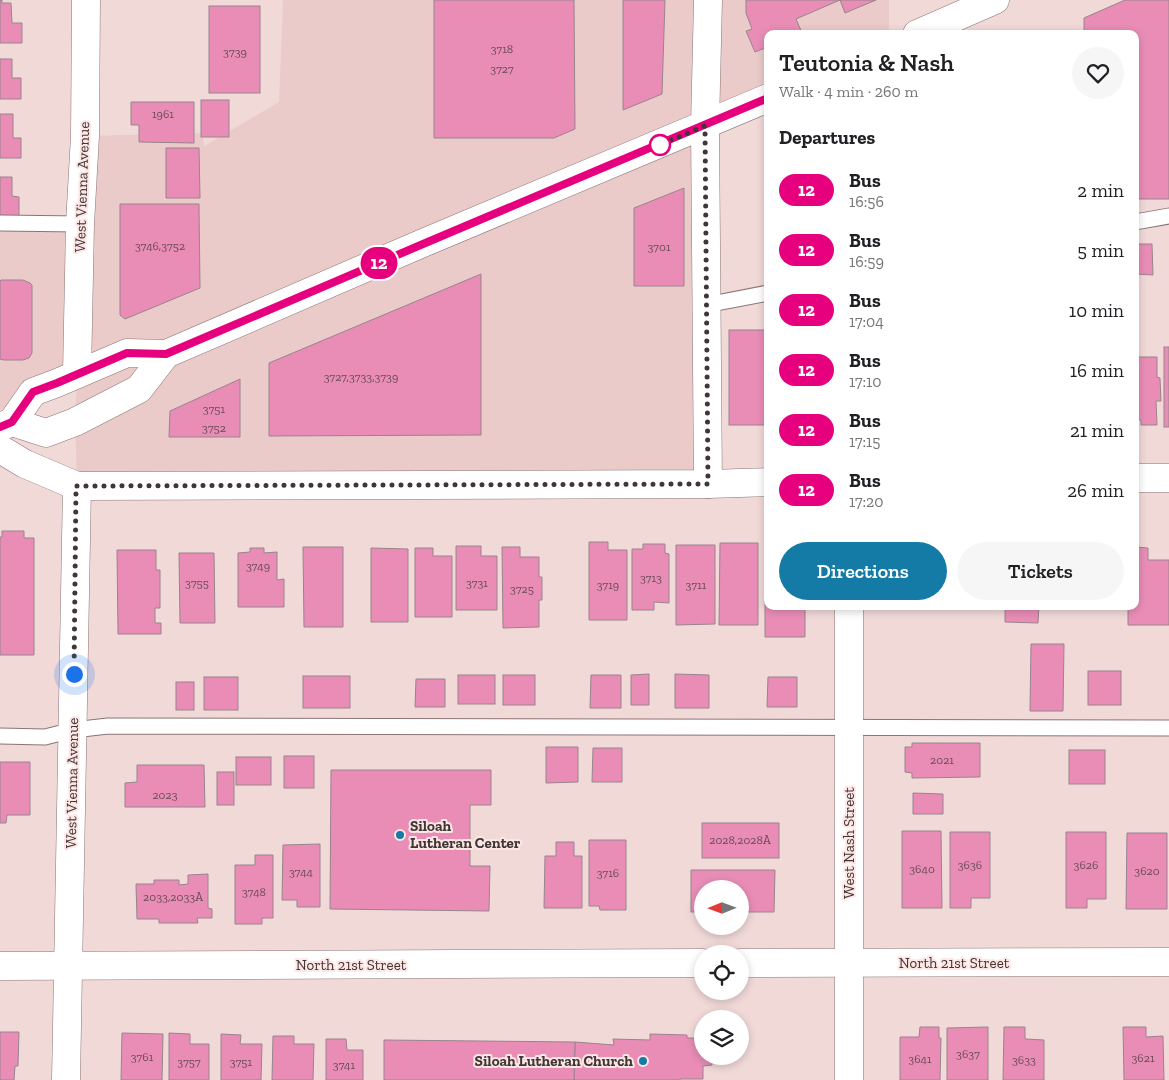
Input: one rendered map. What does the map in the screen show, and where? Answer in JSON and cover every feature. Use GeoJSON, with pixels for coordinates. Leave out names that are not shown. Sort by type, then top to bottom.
{"type":"FeatureCollection","features":[{"type":"Feature","properties":{"kind":"street","name":"West Vienna Avenue"},"geometry":{"type":"LineString","coordinates":[[77,374],[80,224],[85,136],[86,0]]}},
{"type":"Feature","properties":{"kind":"street"},"geometry":{"type":"LineString","coordinates":[[708,0],[705,126],[708,484]]}},
{"type":"Feature","properties":{"kind":"street"},"geometry":{"type":"LineString","coordinates":[[926,30],[995,0]]}},
{"type":"Feature","properties":{"kind":"street"},"geometry":{"type":"LineString","coordinates":[[166,354],[140,389],[75,422],[46,432],[6,424],[33,392],[127,353],[166,354],[764,100]]}},
{"type":"Feature","properties":{"kind":"street"},"geometry":{"type":"LineString","coordinates":[[0,449],[25,464],[76,486],[708,484],[764,482]]}},
{"type":"Feature","properties":{"kind":"street"},"geometry":{"type":"LineString","coordinates":[[1139,478],[1169,478]]}},
{"type":"Feature","properties":{"kind":"street","name":"West Vienna Avenue"},"geometry":{"type":"LineString","coordinates":[[66,1080],[76,486]]}},
{"type":"Feature","properties":{"kind":"street","name":"West Nash Street"},"geometry":{"type":"LineString","coordinates":[[849,610],[849,1080]]}},
{"type":"Feature","properties":{"kind":"street","name":"North 21st Street"},"geometry":{"type":"LineString","coordinates":[[749,963],[1169,962]]}},
{"type":"Feature","properties":{"kind":"street","name":"North 21st Street"},"geometry":{"type":"LineString","coordinates":[[0,966],[694,963]]}},
{"type":"Feature","properties":{"kind":"lane"},"geometry":{"type":"LineString","coordinates":[[1139,221],[1169,216]]}},
{"type":"Feature","properties":{"kind":"lane"},"geometry":{"type":"LineString","coordinates":[[0,223],[80,224]]}},
{"type":"Feature","properties":{"kind":"lane"},"geometry":{"type":"LineString","coordinates":[[706,305],[764,294]]}},
{"type":"Feature","properties":{"kind":"lane"},"geometry":{"type":"LineString","coordinates":[[0,736],[45,737],[73,730],[108,726],[1169,728]]}},
{"type":"Feature","properties":{"kind":"shaded area"},"geometry":{"type":"Polygon","coordinates":[[[283,0],[889,0],[889,30],[764,30],[764,99],[705,126],[708,484],[77,483],[75,422],[77,374],[0,410],[0,223],[80,224],[85,136],[202,133],[204,146],[279,102],[283,0]]]}},
{"type":"Feature","properties":{"kind":"building"},"geometry":{"type":"Polygon","coordinates":[[[0,0],[2,0],[2,3],[11,3],[12,23],[22,23],[22,43],[0,43],[0,0]]]}},
{"type":"Feature","properties":{"kind":"building"},"geometry":{"type":"Polygon","coordinates":[[[434,0],[574,0],[575,129],[554,138],[434,138],[434,0]]]}},
{"type":"Feature","properties":{"kind":"building"},"geometry":{"type":"Polygon","coordinates":[[[623,0],[665,0],[662,94],[623,110],[623,0]]]}},
{"type":"Feature","properties":{"kind":"building"},"geometry":{"type":"Polygon","coordinates":[[[746,0],[840,0],[796,19],[801,30],[764,30],[764,49],[755,52],[746,31],[752,29],[746,13],[746,0]]]}},
{"type":"Feature","properties":{"kind":"building"},"geometry":{"type":"Polygon","coordinates":[[[840,0],[876,0],[845,13],[840,0]]]}},
{"type":"Feature","properties":{"kind":"building"},"geometry":{"type":"Polygon","coordinates":[[[1125,0],[1169,0],[1169,199],[1139,199],[1139,30],[1084,30],[1084,18],[1125,0]]]}},
{"type":"Feature","properties":{"kind":"building"},"geometry":{"type":"Polygon","coordinates":[[[209,6],[260,6],[260,93],[209,93],[209,6]]]}},
{"type":"Feature","properties":{"kind":"building"},"geometry":{"type":"Polygon","coordinates":[[[0,59],[12,59],[12,78],[21,78],[21,99],[0,99],[0,59]]]}},
{"type":"Feature","properties":{"kind":"building"},"geometry":{"type":"Polygon","coordinates":[[[201,100],[229,100],[229,137],[201,137],[201,100]]]}},
{"type":"Feature","properties":{"kind":"building"},"geometry":{"type":"Polygon","coordinates":[[[131,102],[194,102],[194,143],[139,142],[139,125],[131,125],[131,102]]]}},
{"type":"Feature","properties":{"kind":"building"},"geometry":{"type":"Polygon","coordinates":[[[0,114],[13,114],[13,138],[21,138],[21,158],[0,158],[0,114]]]}},
{"type":"Feature","properties":{"kind":"building"},"geometry":{"type":"Polygon","coordinates":[[[166,148],[199,148],[200,198],[166,198],[166,148]]]}},
{"type":"Feature","properties":{"kind":"building"},"geometry":{"type":"Polygon","coordinates":[[[0,177],[12,177],[12,196],[19,197],[19,217],[0,217],[0,177]]]}},
{"type":"Feature","properties":{"kind":"building"},"geometry":{"type":"Polygon","coordinates":[[[684,188],[684,286],[634,286],[634,208],[684,188]]]}},
{"type":"Feature","properties":{"kind":"building"},"geometry":{"type":"Polygon","coordinates":[[[120,204],[199,204],[200,288],[125,319],[120,315],[120,204]]]}},
{"type":"Feature","properties":{"kind":"building"},"geometry":{"type":"Polygon","coordinates":[[[1139,244],[1152,244],[1153,275],[1139,274],[1139,244]]]}},
{"type":"Feature","properties":{"kind":"building"},"geometry":{"type":"Polygon","coordinates":[[[481,274],[481,435],[269,436],[269,363],[481,274]]]}},
{"type":"Feature","properties":{"kind":"building"},"geometry":{"type":"Polygon","coordinates":[[[1,280],[23,280],[32,285],[32,353],[29,358],[23,360],[0,359],[1,280]]]}},
{"type":"Feature","properties":{"kind":"building"},"geometry":{"type":"Polygon","coordinates":[[[729,330],[764,330],[764,425],[729,425],[729,330]]]}},
{"type":"Feature","properties":{"kind":"building"},"geometry":{"type":"Polygon","coordinates":[[[1164,347],[1169,347],[1169,427],[1164,427],[1164,347]]]}},
{"type":"Feature","properties":{"kind":"building"},"geometry":{"type":"Polygon","coordinates":[[[1139,357],[1157,357],[1157,377],[1160,378],[1161,401],[1156,401],[1157,425],[1141,425],[1141,420],[1139,420],[1139,357]]]}},
{"type":"Feature","properties":{"kind":"building"},"geometry":{"type":"Polygon","coordinates":[[[240,379],[240,437],[169,437],[170,411],[240,379]]]}},
{"type":"Feature","properties":{"kind":"building"},"geometry":{"type":"Polygon","coordinates":[[[2,531],[24,531],[24,538],[34,538],[34,655],[0,655],[0,537],[2,537],[2,531]]]}},
{"type":"Feature","properties":{"kind":"building"},"geometry":{"type":"Polygon","coordinates":[[[589,542],[608,542],[608,550],[627,550],[627,620],[589,620],[589,542]]]}},
{"type":"Feature","properties":{"kind":"building"},"geometry":{"type":"Polygon","coordinates":[[[720,543],[758,543],[758,625],[719,625],[720,543]]]}},
{"type":"Feature","properties":{"kind":"building"},"geometry":{"type":"Polygon","coordinates":[[[643,544],[665,544],[665,553],[669,554],[669,603],[654,602],[654,610],[632,610],[632,549],[643,549],[643,544]]]}},
{"type":"Feature","properties":{"kind":"building"},"geometry":{"type":"Polygon","coordinates":[[[676,545],[715,545],[715,624],[676,625],[676,545]]]}},
{"type":"Feature","properties":{"kind":"building"},"geometry":{"type":"Polygon","coordinates":[[[456,546],[481,546],[481,556],[497,556],[497,610],[456,610],[456,546]]]}},
{"type":"Feature","properties":{"kind":"building"},"geometry":{"type":"Polygon","coordinates":[[[303,547],[343,547],[343,627],[304,627],[303,547]]]}},
{"type":"Feature","properties":{"kind":"building"},"geometry":{"type":"Polygon","coordinates":[[[502,547],[520,547],[520,557],[539,557],[539,577],[542,577],[542,600],[539,600],[539,627],[503,628],[502,547]]]}},
{"type":"Feature","properties":{"kind":"building"},"geometry":{"type":"Polygon","coordinates":[[[1139,547],[1148,548],[1148,560],[1169,560],[1169,625],[1128,625],[1128,610],[1139,610],[1139,547]]]}},
{"type":"Feature","properties":{"kind":"building"},"geometry":{"type":"Polygon","coordinates":[[[250,548],[264,548],[264,553],[277,552],[277,580],[284,579],[284,607],[238,607],[238,553],[250,552],[250,548]]]}},
{"type":"Feature","properties":{"kind":"building"},"geometry":{"type":"Polygon","coordinates":[[[371,548],[408,549],[408,622],[371,622],[371,548]]]}},
{"type":"Feature","properties":{"kind":"building"},"geometry":{"type":"Polygon","coordinates":[[[415,548],[433,548],[433,556],[452,556],[452,617],[415,617],[415,548]]]}},
{"type":"Feature","properties":{"kind":"building"},"geometry":{"type":"Polygon","coordinates":[[[117,550],[156,550],[156,570],[160,570],[160,608],[155,608],[155,623],[161,623],[161,634],[118,634],[117,550]]]}},
{"type":"Feature","properties":{"kind":"building"},"geometry":{"type":"Polygon","coordinates":[[[179,553],[214,553],[215,623],[180,623],[179,553]]]}},
{"type":"Feature","properties":{"kind":"building"},"geometry":{"type":"Polygon","coordinates":[[[765,610],[805,610],[805,637],[765,637],[765,610]]]}},
{"type":"Feature","properties":{"kind":"building"},"geometry":{"type":"Polygon","coordinates":[[[1005,610],[1039,610],[1038,623],[1005,622],[1005,610]]]}},
{"type":"Feature","properties":{"kind":"building"},"geometry":{"type":"Polygon","coordinates":[[[1031,644],[1064,644],[1063,711],[1030,711],[1031,644]]]}},
{"type":"Feature","properties":{"kind":"building"},"geometry":{"type":"Polygon","coordinates":[[[1088,671],[1121,671],[1121,705],[1088,705],[1088,671]]]}},
{"type":"Feature","properties":{"kind":"building"},"geometry":{"type":"Polygon","coordinates":[[[649,674],[649,705],[631,705],[631,675],[649,674]]]}},
{"type":"Feature","properties":{"kind":"building"},"geometry":{"type":"Polygon","coordinates":[[[675,674],[709,675],[709,708],[675,708],[675,674]]]}},
{"type":"Feature","properties":{"kind":"building"},"geometry":{"type":"Polygon","coordinates":[[[458,675],[495,675],[495,704],[458,704],[458,675]]]}},
{"type":"Feature","properties":{"kind":"building"},"geometry":{"type":"Polygon","coordinates":[[[503,675],[535,675],[535,705],[503,705],[503,675]]]}},
{"type":"Feature","properties":{"kind":"building"},"geometry":{"type":"Polygon","coordinates":[[[591,675],[621,675],[621,708],[590,708],[591,675]]]}},
{"type":"Feature","properties":{"kind":"building"},"geometry":{"type":"Polygon","coordinates":[[[303,676],[350,676],[350,708],[303,708],[303,676]]]}},
{"type":"Feature","properties":{"kind":"building"},"geometry":{"type":"Polygon","coordinates":[[[204,677],[238,677],[238,710],[204,710],[204,677]]]}},
{"type":"Feature","properties":{"kind":"building"},"geometry":{"type":"Polygon","coordinates":[[[768,677],[797,677],[797,707],[767,707],[768,677]]]}},
{"type":"Feature","properties":{"kind":"building"},"geometry":{"type":"Polygon","coordinates":[[[416,679],[445,679],[445,707],[415,707],[416,679]]]}},
{"type":"Feature","properties":{"kind":"building"},"geometry":{"type":"Polygon","coordinates":[[[176,682],[194,682],[194,710],[176,710],[176,682]]]}},
{"type":"Feature","properties":{"kind":"building"},"geometry":{"type":"Polygon","coordinates":[[[912,743],[980,743],[980,777],[912,778],[912,773],[905,772],[905,747],[912,747],[912,743]]]}},
{"type":"Feature","properties":{"kind":"building"},"geometry":{"type":"Polygon","coordinates":[[[546,747],[578,747],[578,782],[546,783],[546,747]]]}},
{"type":"Feature","properties":{"kind":"building"},"geometry":{"type":"Polygon","coordinates":[[[593,748],[622,748],[622,782],[592,782],[593,748]]]}},
{"type":"Feature","properties":{"kind":"building"},"geometry":{"type":"Polygon","coordinates":[[[1069,750],[1105,750],[1105,784],[1069,784],[1069,750]]]}},
{"type":"Feature","properties":{"kind":"building"},"geometry":{"type":"Polygon","coordinates":[[[284,756],[314,756],[314,788],[284,788],[284,756]]]}},
{"type":"Feature","properties":{"kind":"building"},"geometry":{"type":"Polygon","coordinates":[[[236,757],[271,757],[271,785],[236,785],[236,757]]]}},
{"type":"Feature","properties":{"kind":"building"},"geometry":{"type":"Polygon","coordinates":[[[0,762],[30,762],[30,815],[7,815],[6,823],[0,823],[0,762]]]}},
{"type":"Feature","properties":{"kind":"building"},"geometry":{"type":"Polygon","coordinates":[[[137,765],[204,765],[205,807],[125,807],[125,783],[137,782],[137,765]]]}},
{"type":"Feature","properties":{"kind":"building","name":"Siloah Lutheran Center"},"geometry":{"type":"Polygon","coordinates":[[[331,770],[491,770],[491,805],[470,805],[470,866],[490,866],[489,911],[330,909],[331,770]]]}},
{"type":"Feature","properties":{"kind":"building"},"geometry":{"type":"Polygon","coordinates":[[[217,772],[234,772],[234,805],[217,805],[217,772]]]}},
{"type":"Feature","properties":{"kind":"building"},"geometry":{"type":"Polygon","coordinates":[[[913,793],[943,794],[943,814],[913,814],[913,793]]]}},
{"type":"Feature","properties":{"kind":"building"},"geometry":{"type":"Polygon","coordinates":[[[702,823],[779,823],[779,858],[702,858],[702,823]]]}},
{"type":"Feature","properties":{"kind":"building"},"geometry":{"type":"Polygon","coordinates":[[[902,831],[941,831],[942,908],[902,908],[902,831]]]}},
{"type":"Feature","properties":{"kind":"building"},"geometry":{"type":"Polygon","coordinates":[[[950,832],[990,832],[990,898],[971,898],[971,908],[950,908],[950,832]]]}},
{"type":"Feature","properties":{"kind":"building"},"geometry":{"type":"Polygon","coordinates":[[[1066,832],[1106,832],[1106,899],[1087,899],[1087,908],[1066,908],[1066,832]]]}},
{"type":"Feature","properties":{"kind":"building"},"geometry":{"type":"Polygon","coordinates":[[[1127,833],[1167,833],[1167,909],[1126,909],[1127,833]]]}},
{"type":"Feature","properties":{"kind":"building"},"geometry":{"type":"Polygon","coordinates":[[[589,840],[626,840],[626,910],[600,910],[599,906],[589,906],[589,840]]]}},
{"type":"Feature","properties":{"kind":"building"},"geometry":{"type":"Polygon","coordinates":[[[556,842],[574,842],[574,856],[582,856],[582,908],[544,908],[545,856],[556,856],[556,842]]]}},
{"type":"Feature","properties":{"kind":"building"},"geometry":{"type":"Polygon","coordinates":[[[320,844],[320,907],[297,907],[297,900],[282,900],[283,845],[320,844]]]}},
{"type":"Feature","properties":{"kind":"building"},"geometry":{"type":"Polygon","coordinates":[[[255,855],[273,855],[273,918],[262,918],[262,924],[235,924],[235,865],[255,865],[255,855]]]}},
{"type":"Feature","properties":{"kind":"building"},"geometry":{"type":"Polygon","coordinates":[[[691,870],[775,870],[774,912],[749,912],[749,880],[694,880],[694,912],[691,912],[691,870]]]}},
{"type":"Feature","properties":{"kind":"building"},"geometry":{"type":"Polygon","coordinates":[[[208,874],[208,908],[212,909],[212,918],[197,918],[198,923],[159,923],[159,919],[137,919],[136,884],[154,884],[154,880],[179,880],[179,885],[188,884],[188,875],[208,874]]]}},
{"type":"Feature","properties":{"kind":"building"},"geometry":{"type":"Polygon","coordinates":[[[920,1027],[939,1027],[939,1038],[941,1038],[940,1080],[900,1080],[900,1037],[919,1037],[920,1027]]]}},
{"type":"Feature","properties":{"kind":"building"},"geometry":{"type":"Polygon","coordinates":[[[988,1027],[988,1080],[947,1080],[947,1028],[988,1027]]]}},
{"type":"Feature","properties":{"kind":"building"},"geometry":{"type":"Polygon","coordinates":[[[1004,1027],[1025,1027],[1025,1039],[1044,1040],[1044,1080],[1003,1080],[1004,1027]]]}},
{"type":"Feature","properties":{"kind":"building"},"geometry":{"type":"Polygon","coordinates":[[[1123,1027],[1146,1027],[1146,1037],[1163,1036],[1164,1080],[1124,1080],[1123,1027]]]}},
{"type":"Feature","properties":{"kind":"building"},"geometry":{"type":"Polygon","coordinates":[[[0,1032],[19,1032],[18,1066],[15,1066],[14,1080],[0,1080],[0,1032]]]}},
{"type":"Feature","properties":{"kind":"building"},"geometry":{"type":"Polygon","coordinates":[[[122,1033],[163,1034],[162,1080],[121,1080],[122,1033]]]}},
{"type":"Feature","properties":{"kind":"building"},"geometry":{"type":"Polygon","coordinates":[[[169,1033],[190,1034],[190,1044],[209,1044],[209,1080],[169,1080],[169,1033]]]}},
{"type":"Feature","properties":{"kind":"building"},"geometry":{"type":"Polygon","coordinates":[[[221,1034],[241,1035],[240,1044],[262,1044],[261,1080],[221,1080],[221,1034]]]}},
{"type":"Feature","properties":{"kind":"building","name":"Siloah Lutheran Church"},"geometry":{"type":"Polygon","coordinates":[[[650,1034],[687,1035],[687,1038],[694,1038],[694,1065],[712,1065],[703,1066],[703,1079],[574,1080],[575,1042],[614,1045],[613,1039],[650,1040],[650,1034]]]}},
{"type":"Feature","properties":{"kind":"building"},"geometry":{"type":"Polygon","coordinates":[[[273,1036],[294,1036],[294,1044],[314,1044],[313,1080],[272,1080],[273,1036]]]}},
{"type":"Feature","properties":{"kind":"building"},"geometry":{"type":"Polygon","coordinates":[[[326,1039],[346,1039],[347,1050],[363,1050],[363,1080],[326,1080],[326,1039]]]}},
{"type":"Feature","properties":{"kind":"building"},"geometry":{"type":"Polygon","coordinates":[[[384,1040],[575,1042],[574,1080],[384,1080],[384,1040]]]}},
{"type":"Feature","properties":{"kind":"bus line","name":"12"},"geometry":{"type":"LineString","coordinates":[[0,427],[12,422],[33,392],[127,353],[166,354],[764,100]]}},
{"type":"Feature","properties":{"kind":"place","name":"Siloah Lutheran Center"},"geometry":{"type":"Point","coordinates":[400,835]}},
{"type":"Feature","properties":{"kind":"place","name":"Siloah Lutheran Church"},"geometry":{"type":"Point","coordinates":[643,1061]}},
{"type":"Feature","properties":{"kind":"route"},"geometry":{"type":"LineString","coordinates":[[74,674],[76,486],[708,484],[705,126],[660,145]]}}]}
